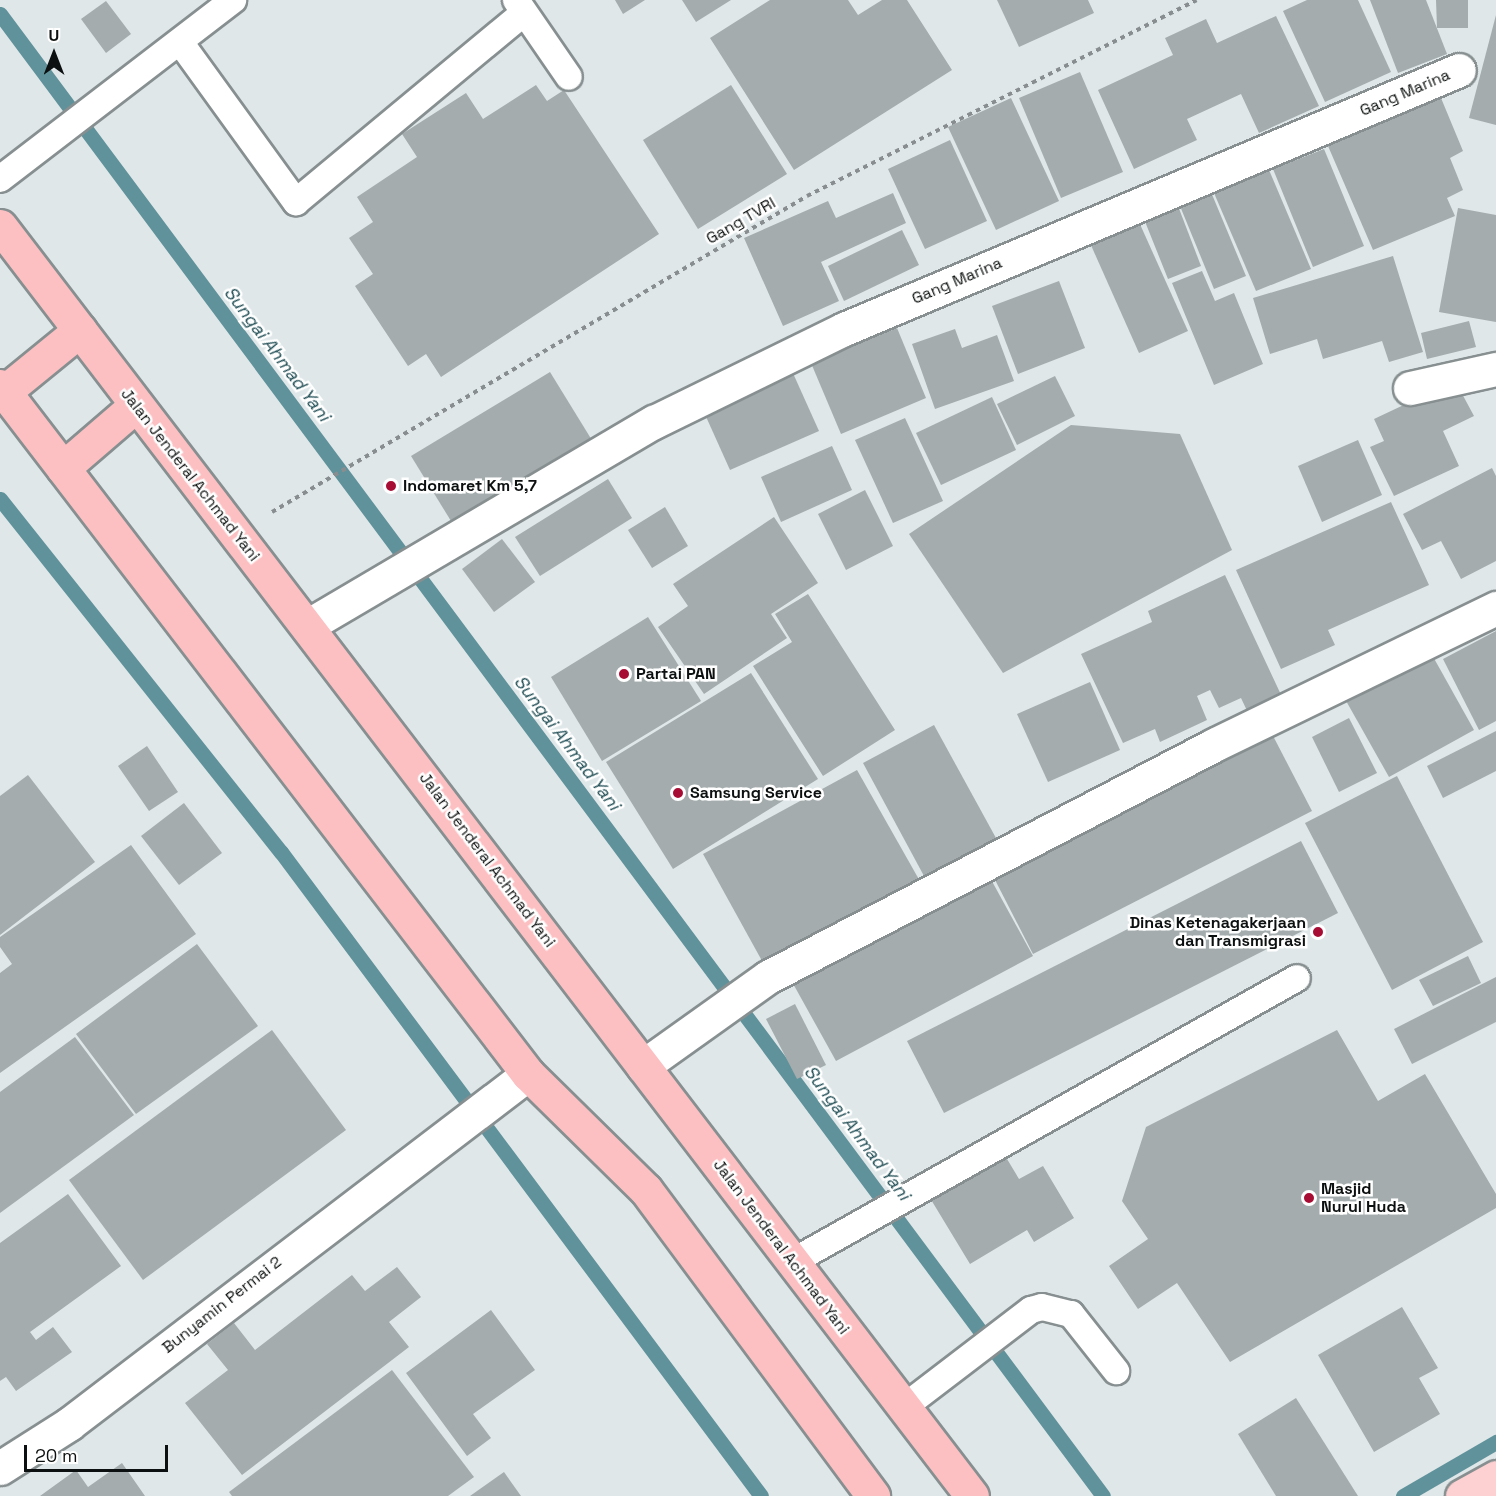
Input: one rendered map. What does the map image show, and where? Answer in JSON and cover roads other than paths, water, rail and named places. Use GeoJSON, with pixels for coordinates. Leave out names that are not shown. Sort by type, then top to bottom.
{"type":"FeatureCollection","features":[{"type":"Feature","properties":{"kind":"highway","name":"Jalan Jenderal Achmad Yani"},"geometry":{"type":"LineString","coordinates":[[0,226],[135,406],[307,626],[972,1496]]}},
{"type":"Feature","properties":{"kind":"highway"},"geometry":{"type":"LineString","coordinates":[[80,330],[2,389],[528,1074],[646,1190],[873,1496]]}},
{"type":"Feature","properties":{"kind":"highway"},"geometry":{"type":"LineString","coordinates":[[63,468],[135,406]]}},
{"type":"Feature","properties":{"kind":"main road"},"geometry":{"type":"LineString","coordinates":[[1462,1496],[1496,1477]]}},
{"type":"Feature","properties":{"kind":"street","name":"Gang Marina"},"geometry":{"type":"LineString","coordinates":[[307,626],[474,530],[654,422],[844,329],[1459,70]]}},
{"type":"Feature","properties":{"kind":"street"},"geometry":{"type":"LineString","coordinates":[[1410,388],[1496,369]]}},
{"type":"Feature","properties":{"kind":"street"},"geometry":{"type":"LineString","coordinates":[[643,1066],[768,977],[1214,745],[1496,608]]}},
{"type":"Feature","properties":{"kind":"street","name":"Bunyamin Permai 2"},"geometry":{"type":"LineString","coordinates":[[0,1468],[69,1424],[441,1138],[528,1074]]}},
{"type":"Feature","properties":{"kind":"lane"},"geometry":{"type":"LineString","coordinates":[[0,179],[57,134],[114,95],[233,0]]}},
{"type":"Feature","properties":{"kind":"lane"},"geometry":{"type":"LineString","coordinates":[[180,42],[296,202],[520,6],[569,77]]}},
{"type":"Feature","properties":{"kind":"lane"},"geometry":{"type":"LineString","coordinates":[[792,1262],[902,1197],[1297,978]]}},
{"type":"Feature","properties":{"kind":"lane"},"geometry":{"type":"LineString","coordinates":[[904,1407],[1031,1310],[1059,1309],[1071,1314],[1116,1371]]}},
{"type":"Feature","properties":{"kind":"waterway","name":"Sungai Ahmad Yani"},"geometry":{"type":"LineString","coordinates":[[0,14],[1103,1496]]}},
{"type":"Feature","properties":{"kind":"waterway","name":"Sungai Ahmad Yani"},"geometry":{"type":"LineString","coordinates":[[0,499],[281,852],[761,1496]]}},
{"type":"Feature","properties":{"kind":"waterway"},"geometry":{"type":"LineString","coordinates":[[1403,1496],[1496,1442]]}},
{"type":"Feature","properties":{"kind":"place","name":"Indomaret Km 5,7"},"geometry":{"type":"Point","coordinates":[391,486]}},
{"type":"Feature","properties":{"kind":"place","name":"Partai PAN"},"geometry":{"type":"Point","coordinates":[624,674]}},
{"type":"Feature","properties":{"kind":"place","name":"Samsung Service"},"geometry":{"type":"Point","coordinates":[678,793]}},
{"type":"Feature","properties":{"kind":"place","name":"Dinas Ketenagakerjaan dan Transmigrasi"},"geometry":{"type":"Point","coordinates":[1318,932]}},
{"type":"Feature","properties":{"kind":"place","name":"Masjid Nurul Huda"},"geometry":{"type":"Point","coordinates":[1309,1198]}}]}
